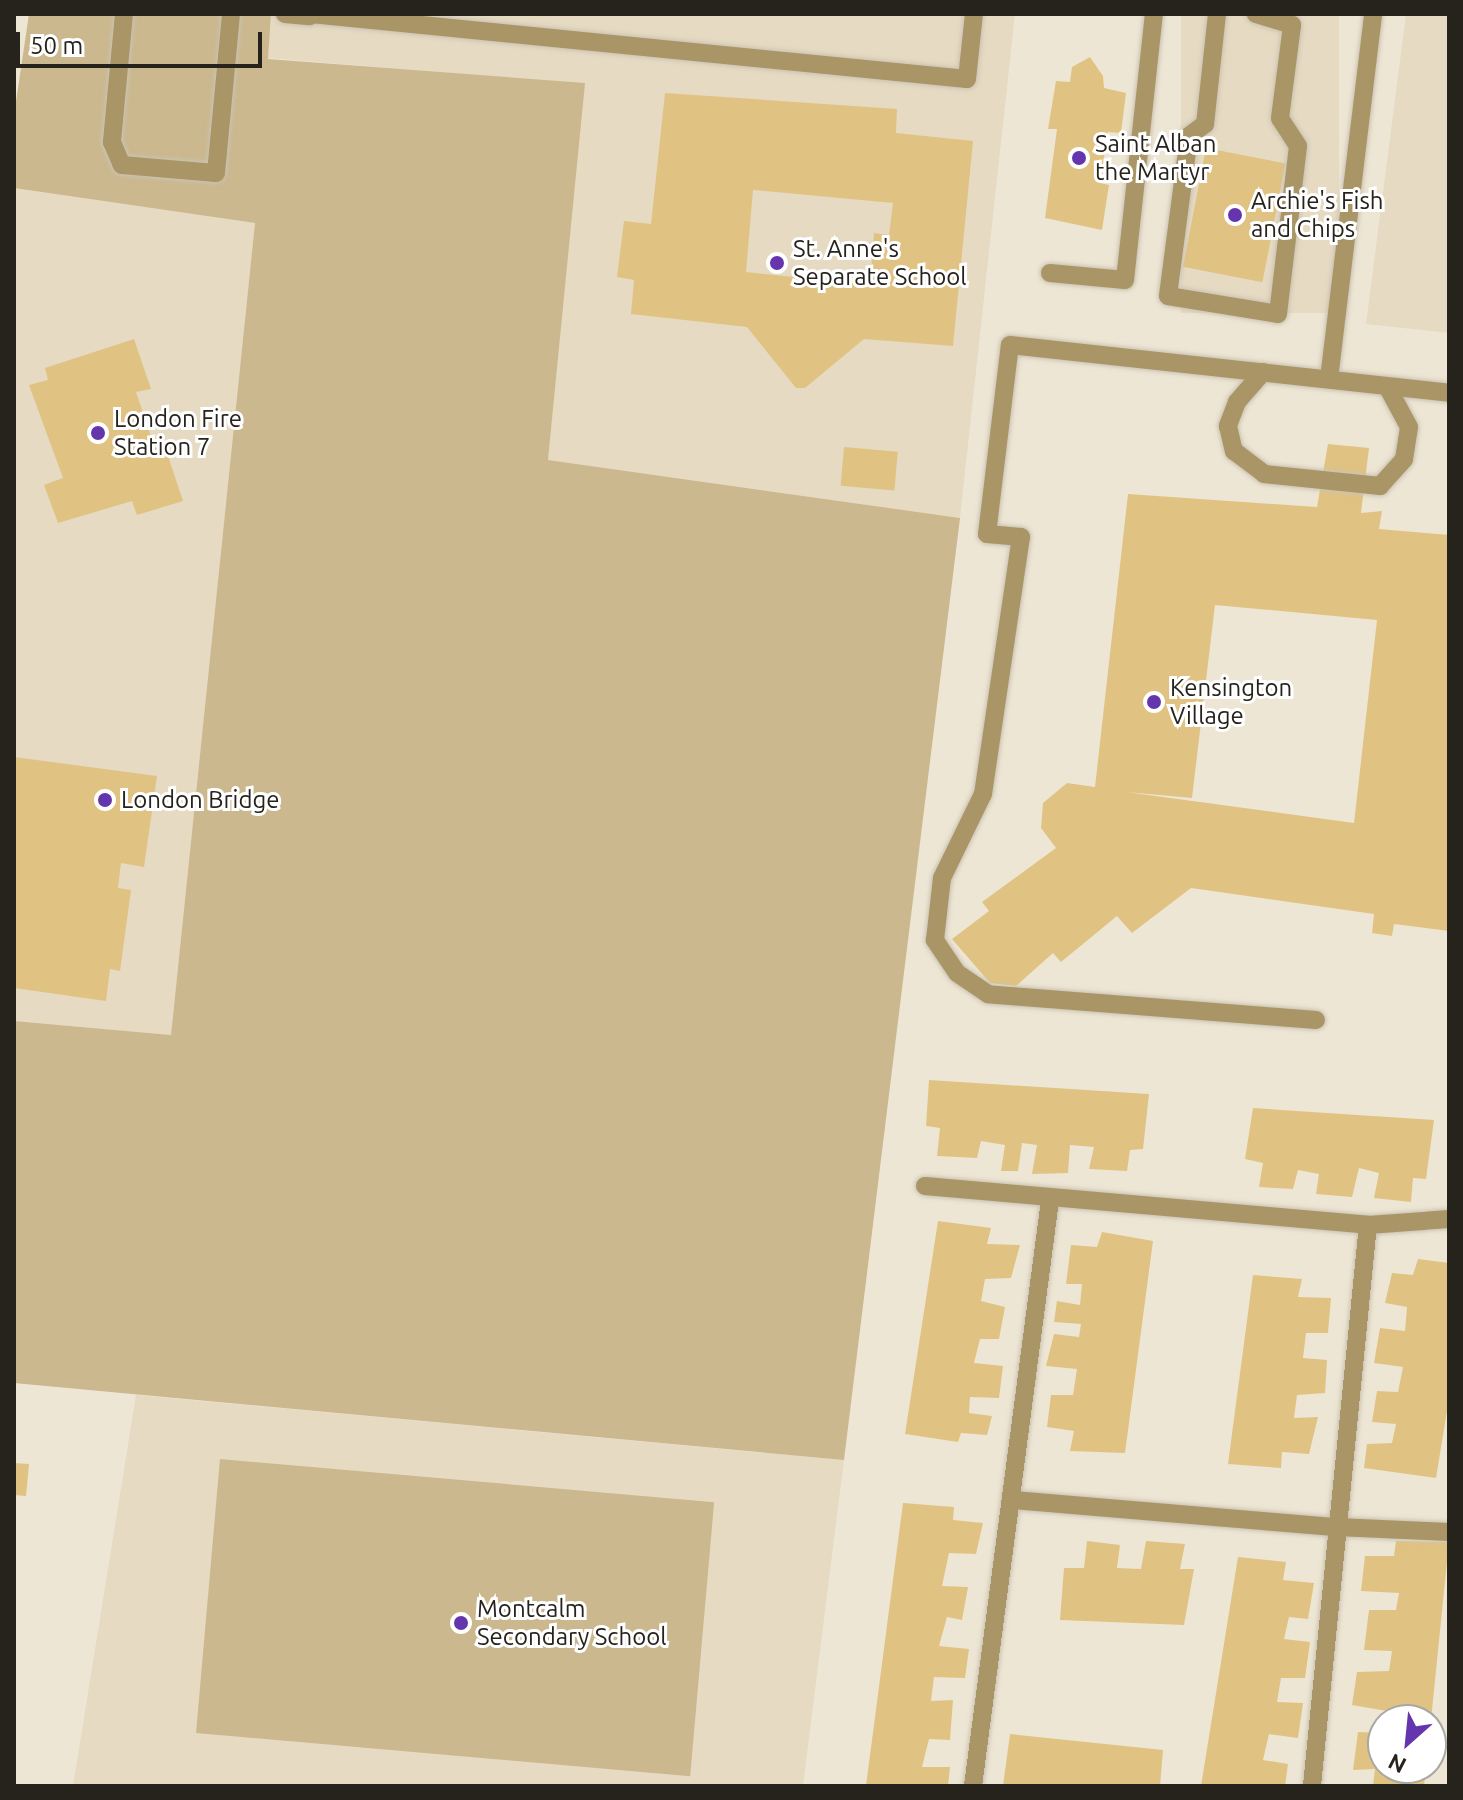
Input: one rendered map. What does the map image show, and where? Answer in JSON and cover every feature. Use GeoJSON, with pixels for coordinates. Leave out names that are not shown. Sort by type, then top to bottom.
{"type":"FeatureCollection","features":[{"type":"Feature","properties":{"kind":"lane"},"geometry":{"type":"LineString","coordinates":[[124,14],[112,142],[122,165],[216,173],[231,14]]}},
{"type":"Feature","properties":{"kind":"lane"},"geometry":{"type":"LineString","coordinates":[[285,14],[967,79],[974,14]]}},
{"type":"Feature","properties":{"kind":"lane"},"geometry":{"type":"LineString","coordinates":[[1050,273],[1125,280],[1154,14]]}},
{"type":"Feature","properties":{"kind":"lane"},"geometry":{"type":"LineString","coordinates":[[1217,14],[1205,124],[1189,136],[1168,296],[1278,314],[1298,146],[1280,118],[1292,25],[1256,14]]}},
{"type":"Feature","properties":{"kind":"lane"},"geometry":{"type":"LineString","coordinates":[[1329,379],[1373,14]]}},
{"type":"Feature","properties":{"kind":"lane"},"geometry":{"type":"LineString","coordinates":[[1316,1020],[988,994],[957,973],[935,940],[942,878],[983,794],[1021,537],[987,534],[1010,345],[1449,393]]}},
{"type":"Feature","properties":{"kind":"lane"},"geometry":{"type":"LineString","coordinates":[[1263,372],[1237,402],[1228,426],[1234,451],[1264,474],[1380,486],[1404,459],[1409,427],[1388,388]]}},
{"type":"Feature","properties":{"kind":"lane"},"geometry":{"type":"LineString","coordinates":[[925,1186],[1050,1200],[1368,1225],[1449,1219]]}},
{"type":"Feature","properties":{"kind":"lane"},"geometry":{"type":"LineString","coordinates":[[973,1786],[1050,1200]]}},
{"type":"Feature","properties":{"kind":"lane"},"geometry":{"type":"LineString","coordinates":[[1312,1786],[1368,1225]]}},
{"type":"Feature","properties":{"kind":"lane"},"geometry":{"type":"LineString","coordinates":[[1013,1500],[1337,1527],[1449,1532]]}},
{"type":"Feature","properties":{"kind":"shaded area"},"geometry":{"type":"Polygon","coordinates":[[[29,14],[271,14],[268,59],[585,83],[548,460],[960,518],[844,1460],[14,1383],[14,1021],[171,1035],[255,223],[14,188],[14,115],[29,14]]]}},
{"type":"Feature","properties":{"kind":"shaded area","name":"St. Anne's Separate School"},"geometry":{"type":"Polygon","coordinates":[[[271,14],[1015,14],[960,518],[548,460],[584,84],[268,58],[271,14]]]}},
{"type":"Feature","properties":{"kind":"shaded area"},"geometry":{"type":"Polygon","coordinates":[[[1181,14],[1339,14],[1339,313],[1181,313],[1181,14]]]}},
{"type":"Feature","properties":{"kind":"shaded area"},"geometry":{"type":"Polygon","coordinates":[[[1406,14],[1449,14],[1449,333],[1366,324],[1406,14]]]}},
{"type":"Feature","properties":{"kind":"shaded area"},"geometry":{"type":"Polygon","coordinates":[[[14,188],[255,223],[171,1035],[14,1021],[14,188]]]}},
{"type":"Feature","properties":{"kind":"shaded area","name":"Montcalm Secondary School"},"geometry":{"type":"Polygon","coordinates":[[[136,1395],[844,1460],[803,1786],[73,1786],[136,1395]]]}},
{"type":"Feature","properties":{"kind":"shaded area"},"geometry":{"type":"Polygon","coordinates":[[[220,1459],[714,1502],[690,1776],[196,1733],[220,1459]]]}},
{"type":"Feature","properties":{"kind":"building","name":"Saint Alban the Martyr"},"geometry":{"type":"Polygon","coordinates":[[[1090,57],[1103,76],[1104,88],[1126,93],[1121,133],[1108,132],[1100,183],[1109,185],[1102,230],[1045,218],[1057,129],[1048,129],[1056,81],[1070,82],[1072,67],[1090,57]]]}},
{"type":"Feature","properties":{"kind":"building"},"geometry":{"type":"Polygon","coordinates":[[[665,93],[897,109],[896,133],[973,141],[953,346],[864,339],[805,388],[796,388],[747,327],[631,314],[634,280],[617,277],[624,221],[651,224],[665,93]],[[753,190],[746,272],[870,285],[874,233],[889,235],[893,203],[753,190]]]}},
{"type":"Feature","properties":{"kind":"building","name":"Archie's Fish and Chips"},"geometry":{"type":"Polygon","coordinates":[[[1206,148],[1286,163],[1262,282],[1183,267],[1206,148]]]}},
{"type":"Feature","properties":{"kind":"building","name":"London Fire Station 7"},"geometry":{"type":"Polygon","coordinates":[[[134,339],[151,389],[136,392],[155,448],[165,447],[183,501],[137,515],[132,501],[58,523],[44,485],[63,478],[29,385],[48,380],[45,368],[134,339]]]}},
{"type":"Feature","properties":{"kind":"building","name":"Kensington Village"},"geometry":{"type":"Polygon","coordinates":[[[1328,444],[1369,448],[1361,513],[1382,511],[1379,529],[1449,535],[1449,931],[1394,924],[1392,936],[1372,933],[1374,914],[1191,888],[1132,933],[1117,916],[1061,962],[1053,953],[1016,986],[990,983],[952,939],[989,911],[982,902],[1056,848],[1041,828],[1043,803],[1067,783],[1095,787],[1128,494],[1317,507],[1328,444]],[[1215,605],[1192,798],[1126,792],[1354,823],[1377,620],[1215,605]]]}},
{"type":"Feature","properties":{"kind":"building"},"geometry":{"type":"Polygon","coordinates":[[[844,447],[898,452],[894,491],[841,486],[844,447]]]}},
{"type":"Feature","properties":{"kind":"building"},"geometry":{"type":"Polygon","coordinates":[[[14,757],[157,776],[144,867],[121,863],[118,888],[131,890],[120,971],[110,969],[106,1001],[14,988],[14,757]]]}},
{"type":"Feature","properties":{"kind":"building"},"geometry":{"type":"Polygon","coordinates":[[[929,1080],[1149,1094],[1143,1149],[1130,1150],[1127,1171],[1089,1169],[1094,1147],[1070,1145],[1068,1173],[1032,1174],[1037,1145],[1022,1143],[1018,1171],[1001,1171],[1005,1145],[981,1141],[977,1158],[937,1156],[940,1128],[926,1126],[929,1080]]]}},
{"type":"Feature","properties":{"kind":"building"},"geometry":{"type":"Polygon","coordinates":[[[1253,1108],[1434,1120],[1426,1179],[1413,1178],[1411,1202],[1374,1198],[1379,1173],[1359,1168],[1352,1197],[1316,1194],[1319,1174],[1298,1170],[1293,1189],[1259,1187],[1263,1163],[1245,1159],[1253,1108]]]}},
{"type":"Feature","properties":{"kind":"building"},"geometry":{"type":"Polygon","coordinates":[[[938,1221],[991,1228],[987,1244],[1020,1245],[1011,1278],[985,1279],[981,1301],[1005,1307],[999,1339],[980,1339],[974,1363],[1003,1366],[999,1398],[970,1397],[969,1413],[992,1416],[987,1435],[961,1433],[958,1442],[905,1434],[938,1221]]]}},
{"type":"Feature","properties":{"kind":"building"},"geometry":{"type":"Polygon","coordinates":[[[1102,1232],[1153,1241],[1125,1453],[1070,1451],[1074,1431],[1047,1427],[1051,1395],[1073,1395],[1077,1369],[1046,1366],[1054,1334],[1079,1337],[1081,1324],[1054,1322],[1057,1301],[1080,1305],[1082,1284],[1066,1284],[1071,1245],[1097,1247],[1102,1232]]]}},
{"type":"Feature","properties":{"kind":"building"},"geometry":{"type":"Polygon","coordinates":[[[1418,1259],[1449,1263],[1449,1399],[1436,1478],[1364,1468],[1367,1444],[1392,1443],[1396,1424],[1372,1422],[1377,1391],[1398,1392],[1403,1367],[1374,1363],[1380,1328],[1405,1331],[1407,1307],[1385,1303],[1392,1273],[1413,1275],[1418,1259]]]}},
{"type":"Feature","properties":{"kind":"building"},"geometry":{"type":"Polygon","coordinates":[[[1253,1275],[1302,1279],[1298,1297],[1331,1298],[1328,1333],[1306,1333],[1303,1358],[1327,1360],[1325,1393],[1297,1395],[1294,1418],[1318,1417],[1309,1454],[1282,1452],[1281,1468],[1228,1464],[1253,1275]]]}},
{"type":"Feature","properties":{"kind":"building"},"geometry":{"type":"Polygon","coordinates":[[[14,1463],[29,1464],[26,1496],[14,1495],[14,1463]]]}},
{"type":"Feature","properties":{"kind":"building"},"geometry":{"type":"Polygon","coordinates":[[[903,1503],[954,1507],[953,1520],[983,1523],[976,1554],[949,1553],[942,1586],[968,1587],[962,1620],[947,1617],[939,1646],[969,1649],[965,1678],[934,1677],[931,1701],[953,1700],[950,1740],[929,1739],[922,1767],[950,1767],[948,1786],[866,1786],[903,1503]]]}},
{"type":"Feature","properties":{"kind":"building"},"geometry":{"type":"Polygon","coordinates":[[[1087,1541],[1120,1545],[1117,1568],[1141,1569],[1146,1541],[1185,1544],[1180,1569],[1194,1569],[1184,1625],[1060,1620],[1064,1568],[1084,1568],[1087,1541]]]}},
{"type":"Feature","properties":{"kind":"building"},"geometry":{"type":"Polygon","coordinates":[[[1396,1541],[1449,1542],[1433,1704],[1367,1704],[1367,1708],[1352,1705],[1357,1672],[1389,1671],[1392,1651],[1364,1650],[1369,1610],[1396,1610],[1399,1593],[1361,1591],[1365,1556],[1394,1556],[1396,1541]]]}},
{"type":"Feature","properties":{"kind":"building"},"geometry":{"type":"Polygon","coordinates":[[[1238,1557],[1286,1562],[1283,1580],[1314,1583],[1308,1619],[1289,1617],[1284,1639],[1310,1642],[1305,1678],[1281,1678],[1277,1702],[1303,1703],[1298,1738],[1269,1734],[1263,1760],[1288,1764],[1285,1786],[1201,1786],[1238,1557]]]}},
{"type":"Feature","properties":{"kind":"building"},"geometry":{"type":"Polygon","coordinates":[[[1358,1732],[1367,1732],[1367,1769],[1353,1770],[1358,1732]]]}},
{"type":"Feature","properties":{"kind":"building"},"geometry":{"type":"Polygon","coordinates":[[[1010,1734],[1163,1750],[1160,1786],[1003,1786],[1010,1734]]]}},
{"type":"Feature","properties":{"kind":"building"},"geometry":{"type":"Polygon","coordinates":[[[1373,1784],[1424,1784],[1424,1786],[1373,1784]]]}},
{"type":"Feature","properties":{"kind":"place","name":"Saint Alban the Martyr"},"geometry":{"type":"Point","coordinates":[1079,158]}},
{"type":"Feature","properties":{"kind":"place","name":"Archie's Fish and Chips"},"geometry":{"type":"Point","coordinates":[1235,215]}},
{"type":"Feature","properties":{"kind":"place","name":"St. Anne's Separate School"},"geometry":{"type":"Point","coordinates":[777,263]}},
{"type":"Feature","properties":{"kind":"place","name":"London Fire Station 7"},"geometry":{"type":"Point","coordinates":[98,433]}},
{"type":"Feature","properties":{"kind":"place","name":"Kensington Village"},"geometry":{"type":"Point","coordinates":[1154,702]}},
{"type":"Feature","properties":{"kind":"place","name":"London Bridge"},"geometry":{"type":"Point","coordinates":[105,800]}},
{"type":"Feature","properties":{"kind":"place","name":"Montcalm Secondary School"},"geometry":{"type":"Point","coordinates":[461,1623]}}]}
